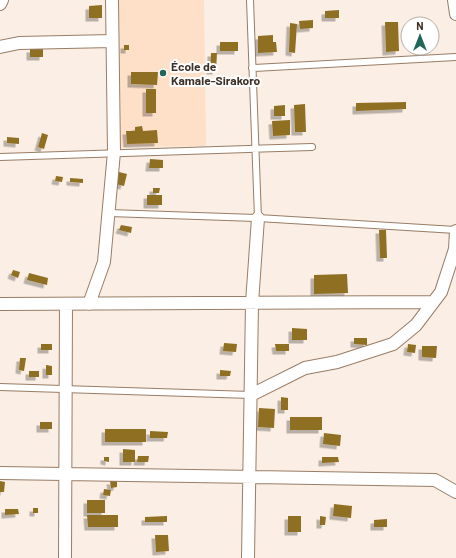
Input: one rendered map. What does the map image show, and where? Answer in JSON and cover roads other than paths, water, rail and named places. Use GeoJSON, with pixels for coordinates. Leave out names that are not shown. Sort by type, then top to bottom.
{"type":"FeatureCollection","features":[{"type":"Feature","properties":{"kind":"street"},"geometry":{"type":"LineString","coordinates":[[0,4],[2,0]]}},
{"type":"Feature","properties":{"kind":"street"},"geometry":{"type":"LineString","coordinates":[[89,304],[104,262],[114,153],[112,0]]}},
{"type":"Feature","properties":{"kind":"street"},"geometry":{"type":"LineString","coordinates":[[454,0],[456,14]]}},
{"type":"Feature","properties":{"kind":"street"},"geometry":{"type":"LineString","coordinates":[[0,47],[19,43],[112,41]]}},
{"type":"Feature","properties":{"kind":"street"},"geometry":{"type":"LineString","coordinates":[[248,558],[252,303],[258,218]]}},
{"type":"Feature","properties":{"kind":"street"},"geometry":{"type":"LineString","coordinates":[[251,395],[305,368],[337,362],[394,344],[416,326],[441,292],[456,249],[456,231]]}},
{"type":"Feature","properties":{"kind":"street"},"geometry":{"type":"LineString","coordinates":[[0,304],[433,302]]}},
{"type":"Feature","properties":{"kind":"street"},"geometry":{"type":"LineString","coordinates":[[65,558],[66,304]]}},
{"type":"Feature","properties":{"kind":"street"},"geometry":{"type":"LineString","coordinates":[[0,473],[435,480],[456,492]]}},
{"type":"Feature","properties":{"kind":"lane"},"geometry":{"type":"LineString","coordinates":[[250,0],[258,218]]}},
{"type":"Feature","properties":{"kind":"lane"},"geometry":{"type":"LineString","coordinates":[[252,68],[456,57]]}},
{"type":"Feature","properties":{"kind":"lane"},"geometry":{"type":"LineString","coordinates":[[0,157],[312,147]]}},
{"type":"Feature","properties":{"kind":"lane"},"geometry":{"type":"LineString","coordinates":[[109,212],[258,218],[456,231]]}},
{"type":"Feature","properties":{"kind":"lane"},"geometry":{"type":"LineString","coordinates":[[0,387],[251,395]]}},
{"type":"Feature","properties":{"kind":"place","name":"École de Kamale-Sirakoro"},"geometry":{"type":"Point","coordinates":[163,73]}}]}
